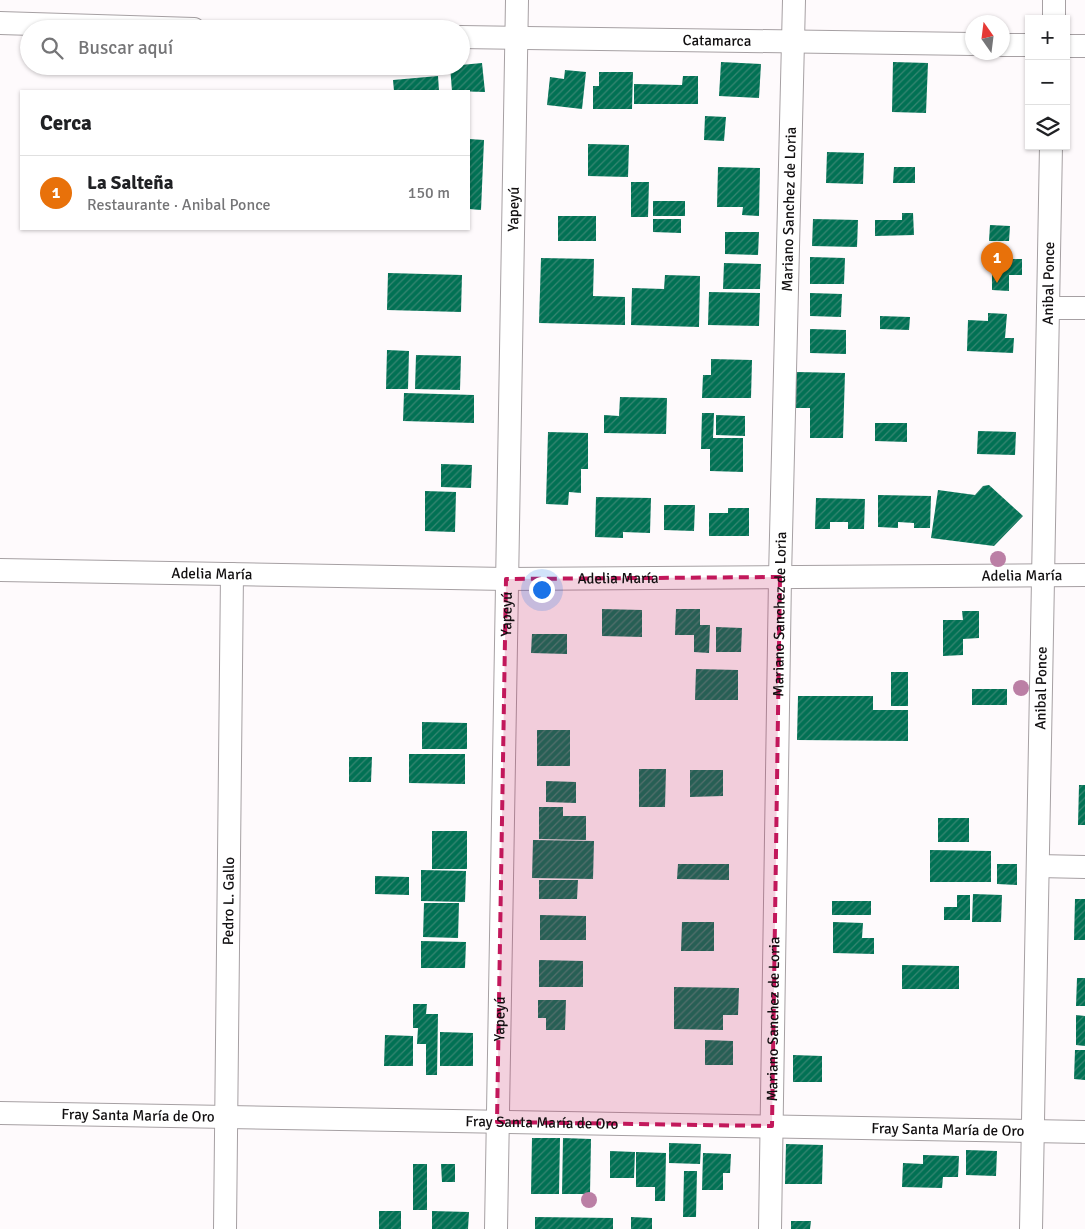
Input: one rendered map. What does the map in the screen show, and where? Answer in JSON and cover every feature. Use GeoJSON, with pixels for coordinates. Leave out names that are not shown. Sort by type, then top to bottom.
{"type":"FeatureCollection","features":[{"type":"Feature","properties":{"kind":"street","name":"Yapeyú"},"geometry":{"type":"LineString","coordinates":[[496,1229],[517,0]]}},
{"type":"Feature","properties":{"kind":"street","name":"Mariano Sanchez de Loria"},"geometry":{"type":"LineString","coordinates":[[770,1229],[780,577],[794,0]]}},
{"type":"Feature","properties":{"kind":"street"},"geometry":{"type":"LineString","coordinates":[[1054,0],[1054,15]]}},
{"type":"Feature","properties":{"kind":"street"},"geometry":{"type":"LineString","coordinates":[[0,23],[20,24]]}},
{"type":"Feature","properties":{"kind":"street","name":"Catamarca"},"geometry":{"type":"LineString","coordinates":[[470,36],[965,44]]}},
{"type":"Feature","properties":{"kind":"street"},"geometry":{"type":"LineString","coordinates":[[1010,45],[1025,45]]}},
{"type":"Feature","properties":{"kind":"street"},"geometry":{"type":"LineString","coordinates":[[1070,46],[1085,46]]}},
{"type":"Feature","properties":{"kind":"street","name":"Anibal Ponce"},"geometry":{"type":"LineString","coordinates":[[1031,1229],[1051,150]]}},
{"type":"Feature","properties":{"kind":"street"},"geometry":{"type":"LineString","coordinates":[[1048,308],[1085,308]]}},
{"type":"Feature","properties":{"kind":"street","name":"Adelia María"},"geometry":{"type":"LineString","coordinates":[[0,570],[506,578],[1085,575]]}},
{"type":"Feature","properties":{"kind":"street","name":"Pedro L. Gallo"},"geometry":{"type":"LineString","coordinates":[[226,1229],[232,574]]}},
{"type":"Feature","properties":{"kind":"street"},"geometry":{"type":"LineString","coordinates":[[1038,866],[1085,867]]}},
{"type":"Feature","properties":{"kind":"street","name":"Fray Santa María de Oro"},"geometry":{"type":"LineString","coordinates":[[0,1113],[1085,1132]]}},
{"type":"Feature","properties":{"kind":"highlighted area"},"geometry":{"type":"Polygon","coordinates":[[[780,577],[772,1126],[497,1122],[506,579],[780,577]]]}},
{"type":"Feature","properties":{"kind":"building"},"geometry":{"type":"Polygon","coordinates":[[[721,62],[761,64],[759,98],[719,96],[721,62]]]}},
{"type":"Feature","properties":{"kind":"building"},"geometry":{"type":"Polygon","coordinates":[[[893,62],[928,63],[926,113],[892,112],[893,62]]]}},
{"type":"Feature","properties":{"kind":"building"},"geometry":{"type":"Polygon","coordinates":[[[482,63],[485,92],[452,90],[451,75],[470,75],[470,64],[482,63]]]}},
{"type":"Feature","properties":{"kind":"building"},"geometry":{"type":"Polygon","coordinates":[[[565,70],[586,72],[582,109],[547,105],[550,77],[564,79],[565,70]]]}},
{"type":"Feature","properties":{"kind":"building"},"geometry":{"type":"Polygon","coordinates":[[[599,72],[633,72],[632,109],[593,109],[593,86],[599,86],[599,72]]]}},
{"type":"Feature","properties":{"kind":"building"},"geometry":{"type":"Polygon","coordinates":[[[438,76],[439,90],[394,90],[393,80],[438,76]]]}},
{"type":"Feature","properties":{"kind":"building"},"geometry":{"type":"Polygon","coordinates":[[[683,76],[698,76],[698,104],[634,104],[634,84],[682,85],[683,76]]]}},
{"type":"Feature","properties":{"kind":"building"},"geometry":{"type":"Polygon","coordinates":[[[705,116],[726,117],[724,141],[704,140],[705,116]]]}},
{"type":"Feature","properties":{"kind":"building"},"geometry":{"type":"Polygon","coordinates":[[[470,139],[484,140],[481,210],[470,209],[470,139]]]}},
{"type":"Feature","properties":{"kind":"building"},"geometry":{"type":"Polygon","coordinates":[[[588,144],[629,145],[628,177],[588,176],[588,144]]]}},
{"type":"Feature","properties":{"kind":"building"},"geometry":{"type":"Polygon","coordinates":[[[827,152],[864,153],[863,184],[826,183],[827,152]]]}},
{"type":"Feature","properties":{"kind":"building"},"geometry":{"type":"Polygon","coordinates":[[[718,167],[760,168],[759,216],[742,215],[743,207],[717,207],[718,167]]]}},
{"type":"Feature","properties":{"kind":"building"},"geometry":{"type":"Polygon","coordinates":[[[894,167],[915,167],[915,183],[893,183],[894,167]]]}},
{"type":"Feature","properties":{"kind":"building"},"geometry":{"type":"Polygon","coordinates":[[[631,182],[649,182],[648,217],[631,217],[631,182]]]}},
{"type":"Feature","properties":{"kind":"building"},"geometry":{"type":"Polygon","coordinates":[[[653,201],[685,201],[685,216],[653,216],[653,201]]]}},
{"type":"Feature","properties":{"kind":"building"},"geometry":{"type":"Polygon","coordinates":[[[902,213],[913,213],[914,235],[875,236],[875,220],[902,220],[902,213]]]}},
{"type":"Feature","properties":{"kind":"building"},"geometry":{"type":"Polygon","coordinates":[[[558,216],[596,216],[596,241],[558,241],[558,216]]]}},
{"type":"Feature","properties":{"kind":"building"},"geometry":{"type":"Polygon","coordinates":[[[653,219],[681,219],[681,233],[653,232],[653,219]]]}},
{"type":"Feature","properties":{"kind":"building"},"geometry":{"type":"Polygon","coordinates":[[[813,219],[858,220],[857,247],[812,246],[813,219]]]}},
{"type":"Feature","properties":{"kind":"building"},"geometry":{"type":"Polygon","coordinates":[[[990,225],[1010,226],[1009,241],[989,241],[990,225]]]}},
{"type":"Feature","properties":{"kind":"building"},"geometry":{"type":"Polygon","coordinates":[[[725,232],[759,232],[758,255],[725,254],[725,232]]]}},
{"type":"Feature","properties":{"kind":"building"},"geometry":{"type":"Polygon","coordinates":[[[810,257],[845,258],[844,284],[810,284],[810,257]]]}},
{"type":"Feature","properties":{"kind":"building"},"geometry":{"type":"Polygon","coordinates":[[[541,258],[594,259],[593,296],[625,297],[625,325],[539,323],[541,258]]]}},
{"type":"Feature","properties":{"kind":"building"},"geometry":{"type":"Polygon","coordinates":[[[992,259],[1022,259],[1022,275],[1009,275],[1009,291],[992,290],[992,259]]]}},
{"type":"Feature","properties":{"kind":"building"},"geometry":{"type":"Polygon","coordinates":[[[724,263],[761,264],[760,289],[723,289],[724,263]]]}},
{"type":"Feature","properties":{"kind":"building"},"geometry":{"type":"Polygon","coordinates":[[[388,273],[462,275],[461,312],[387,310],[388,273]]]}},
{"type":"Feature","properties":{"kind":"building"},"geometry":{"type":"Polygon","coordinates":[[[665,275],[700,276],[699,327],[631,325],[632,288],[664,289],[665,275]]]}},
{"type":"Feature","properties":{"kind":"building"},"geometry":{"type":"Polygon","coordinates":[[[709,292],[760,293],[759,326],[708,325],[709,292]]]}},
{"type":"Feature","properties":{"kind":"building"},"geometry":{"type":"Polygon","coordinates":[[[810,293],[842,294],[841,317],[810,316],[810,293]]]}},
{"type":"Feature","properties":{"kind":"building"},"geometry":{"type":"Polygon","coordinates":[[[988,313],[1007,314],[1005,338],[1014,338],[1013,353],[967,351],[968,320],[988,321],[988,313]]]}},
{"type":"Feature","properties":{"kind":"building"},"geometry":{"type":"Polygon","coordinates":[[[880,316],[910,317],[909,330],[880,329],[880,316]]]}},
{"type":"Feature","properties":{"kind":"building"},"geometry":{"type":"Polygon","coordinates":[[[810,329],[846,330],[846,354],[810,353],[810,329]]]}},
{"type":"Feature","properties":{"kind":"building"},"geometry":{"type":"Polygon","coordinates":[[[387,350],[409,351],[408,389],[386,389],[387,350]]]}},
{"type":"Feature","properties":{"kind":"building"},"geometry":{"type":"Polygon","coordinates":[[[416,355],[461,356],[460,390],[415,389],[416,355]]]}},
{"type":"Feature","properties":{"kind":"building"},"geometry":{"type":"Polygon","coordinates":[[[711,359],[752,360],[751,398],[702,398],[703,375],[711,375],[711,359]]]}},
{"type":"Feature","properties":{"kind":"building"},"geometry":{"type":"Polygon","coordinates":[[[796,372],[845,373],[843,438],[810,438],[810,408],[795,408],[796,372]]]}},
{"type":"Feature","properties":{"kind":"building"},"geometry":{"type":"Polygon","coordinates":[[[404,393],[474,395],[474,423],[403,421],[404,393]]]}},
{"type":"Feature","properties":{"kind":"building"},"geometry":{"type":"Polygon","coordinates":[[[620,397],[667,398],[666,434],[604,433],[604,415],[619,416],[620,397]]]}},
{"type":"Feature","properties":{"kind":"building"},"geometry":{"type":"Polygon","coordinates":[[[702,413],[714,413],[713,438],[743,438],[743,472],[710,471],[710,449],[701,449],[702,413]]]}},
{"type":"Feature","properties":{"kind":"building"},"geometry":{"type":"Polygon","coordinates":[[[716,415],[745,416],[745,436],[716,435],[716,415]]]}},
{"type":"Feature","properties":{"kind":"building"},"geometry":{"type":"Polygon","coordinates":[[[875,423],[907,423],[907,442],[875,441],[875,423]]]}},
{"type":"Feature","properties":{"kind":"building"},"geometry":{"type":"Polygon","coordinates":[[[978,431],[1016,432],[1015,455],[977,454],[978,431]]]}},
{"type":"Feature","properties":{"kind":"building"},"geometry":{"type":"Polygon","coordinates":[[[548,432],[588,433],[588,469],[581,469],[581,493],[569,492],[568,505],[546,504],[548,432]]]}},
{"type":"Feature","properties":{"kind":"building"},"geometry":{"type":"Polygon","coordinates":[[[441,464],[472,465],[471,488],[441,487],[441,464]]]}},
{"type":"Feature","properties":{"kind":"building"},"geometry":{"type":"Polygon","coordinates":[[[989,485],[1023,516],[994,546],[931,538],[938,490],[975,495],[983,486],[989,485]]]}},
{"type":"Feature","properties":{"kind":"building"},"geometry":{"type":"Polygon","coordinates":[[[425,491],[456,492],[455,532],[425,531],[425,491]]]}},
{"type":"Feature","properties":{"kind":"building"},"geometry":{"type":"Polygon","coordinates":[[[878,495],[931,496],[930,528],[914,528],[914,523],[898,522],[898,528],[878,527],[878,495]]]}},
{"type":"Feature","properties":{"kind":"building"},"geometry":{"type":"Polygon","coordinates":[[[596,497],[651,498],[650,533],[623,532],[623,538],[595,537],[596,497]]]}},
{"type":"Feature","properties":{"kind":"building"},"geometry":{"type":"Polygon","coordinates":[[[816,498],[865,499],[864,529],[848,529],[848,522],[830,522],[830,529],[815,529],[816,498]]]}},
{"type":"Feature","properties":{"kind":"building"},"geometry":{"type":"Polygon","coordinates":[[[664,505],[695,505],[694,531],[664,530],[664,505]]]}},
{"type":"Feature","properties":{"kind":"building"},"geometry":{"type":"Polygon","coordinates":[[[728,508],[749,508],[749,536],[709,536],[709,513],[728,513],[728,508]]]}},
{"type":"Feature","properties":{"kind":"building"},"geometry":{"type":"Polygon","coordinates":[[[602,609],[642,610],[642,637],[602,636],[602,609]]]}},
{"type":"Feature","properties":{"kind":"building"},"geometry":{"type":"Polygon","coordinates":[[[676,609],[700,609],[700,625],[710,625],[709,653],[694,652],[694,635],[675,635],[676,609]]]}},
{"type":"Feature","properties":{"kind":"building"},"geometry":{"type":"Polygon","coordinates":[[[962,611],[979,611],[979,638],[963,639],[963,655],[943,656],[943,620],[963,620],[962,611]]]}},
{"type":"Feature","properties":{"kind":"building"},"geometry":{"type":"Polygon","coordinates":[[[716,627],[742,628],[741,652],[716,652],[716,627]]]}},
{"type":"Feature","properties":{"kind":"building"},"geometry":{"type":"Polygon","coordinates":[[[532,634],[567,634],[567,654],[531,653],[532,634]]]}},
{"type":"Feature","properties":{"kind":"building"},"geometry":{"type":"Polygon","coordinates":[[[696,669],[738,670],[738,700],[695,700],[696,669]]]}},
{"type":"Feature","properties":{"kind":"building"},"geometry":{"type":"Polygon","coordinates":[[[891,672],[908,672],[908,706],[891,706],[891,672]]]}},
{"type":"Feature","properties":{"kind":"building"},"geometry":{"type":"Polygon","coordinates":[[[972,689],[1007,689],[1007,705],[972,705],[972,689]]]}},
{"type":"Feature","properties":{"kind":"building"},"geometry":{"type":"Polygon","coordinates":[[[798,696],[873,696],[873,710],[908,710],[908,741],[797,740],[798,696]]]}},
{"type":"Feature","properties":{"kind":"building"},"geometry":{"type":"Polygon","coordinates":[[[422,722],[467,723],[467,749],[422,749],[422,722]]]}},
{"type":"Feature","properties":{"kind":"building"},"geometry":{"type":"Polygon","coordinates":[[[537,730],[570,730],[570,766],[537,766],[537,730]]]}},
{"type":"Feature","properties":{"kind":"building"},"geometry":{"type":"Polygon","coordinates":[[[409,754],[465,754],[465,784],[409,783],[409,754]]]}},
{"type":"Feature","properties":{"kind":"building"},"geometry":{"type":"Polygon","coordinates":[[[349,757],[372,757],[371,782],[349,782],[349,757]]]}},
{"type":"Feature","properties":{"kind":"building"},"geometry":{"type":"Polygon","coordinates":[[[639,769],[666,769],[665,807],[639,807],[639,769]]]}},
{"type":"Feature","properties":{"kind":"building"},"geometry":{"type":"Polygon","coordinates":[[[690,770],[723,770],[723,796],[690,797],[690,770]]]}},
{"type":"Feature","properties":{"kind":"building"},"geometry":{"type":"Polygon","coordinates":[[[546,781],[576,782],[576,803],[546,802],[546,781]]]}},
{"type":"Feature","properties":{"kind":"building"},"geometry":{"type":"Polygon","coordinates":[[[1079,785],[1085,785],[1085,825],[1078,825],[1079,785]]]}},
{"type":"Feature","properties":{"kind":"building"},"geometry":{"type":"Polygon","coordinates":[[[539,807],[563,807],[563,816],[586,816],[586,840],[539,839],[539,807]]]}},
{"type":"Feature","properties":{"kind":"building"},"geometry":{"type":"Polygon","coordinates":[[[938,818],[969,818],[969,842],[938,842],[938,818]]]}},
{"type":"Feature","properties":{"kind":"building"},"geometry":{"type":"Polygon","coordinates":[[[432,831],[467,831],[467,869],[432,869],[432,831]]]}},
{"type":"Feature","properties":{"kind":"building"},"geometry":{"type":"Polygon","coordinates":[[[533,840],[594,841],[593,879],[532,878],[533,840]]]}},
{"type":"Feature","properties":{"kind":"building"},"geometry":{"type":"Polygon","coordinates":[[[930,850],[991,851],[991,882],[930,882],[930,850]]]}},
{"type":"Feature","properties":{"kind":"building"},"geometry":{"type":"Polygon","coordinates":[[[678,864],[729,864],[729,880],[677,879],[678,864]]]}},
{"type":"Feature","properties":{"kind":"building"},"geometry":{"type":"Polygon","coordinates":[[[997,864],[1017,864],[1017,885],[997,884],[997,864]]]}},
{"type":"Feature","properties":{"kind":"building"},"geometry":{"type":"Polygon","coordinates":[[[421,870],[466,871],[465,902],[421,901],[421,870]]]}},
{"type":"Feature","properties":{"kind":"building"},"geometry":{"type":"Polygon","coordinates":[[[375,876],[409,877],[409,895],[375,894],[375,876]]]}},
{"type":"Feature","properties":{"kind":"building"},"geometry":{"type":"Polygon","coordinates":[[[539,880],[578,880],[577,899],[539,899],[539,880]]]}},
{"type":"Feature","properties":{"kind":"building"},"geometry":{"type":"Polygon","coordinates":[[[973,894],[1002,895],[1001,922],[972,922],[973,894]]]}},
{"type":"Feature","properties":{"kind":"building"},"geometry":{"type":"Polygon","coordinates":[[[957,895],[970,895],[970,920],[944,920],[944,907],[957,907],[957,895]]]}},
{"type":"Feature","properties":{"kind":"building"},"geometry":{"type":"Polygon","coordinates":[[[1075,899],[1085,899],[1085,940],[1074,940],[1075,899]]]}},
{"type":"Feature","properties":{"kind":"building"},"geometry":{"type":"Polygon","coordinates":[[[832,901],[871,901],[871,915],[832,915],[832,901]]]}},
{"type":"Feature","properties":{"kind":"building"},"geometry":{"type":"Polygon","coordinates":[[[424,903],[459,903],[458,938],[423,937],[424,903]]]}},
{"type":"Feature","properties":{"kind":"building"},"geometry":{"type":"Polygon","coordinates":[[[540,915],[586,916],[586,940],[540,940],[540,915]]]}},
{"type":"Feature","properties":{"kind":"building"},"geometry":{"type":"Polygon","coordinates":[[[682,922],[714,922],[714,951],[681,951],[682,922]]]}},
{"type":"Feature","properties":{"kind":"building"},"geometry":{"type":"Polygon","coordinates":[[[833,922],[863,923],[862,938],[874,938],[874,954],[833,953],[833,922]]]}},
{"type":"Feature","properties":{"kind":"building"},"geometry":{"type":"Polygon","coordinates":[[[421,941],[466,942],[465,968],[421,968],[421,941]]]}},
{"type":"Feature","properties":{"kind":"building"},"geometry":{"type":"Polygon","coordinates":[[[539,960],[583,961],[583,987],[539,987],[539,960]]]}},
{"type":"Feature","properties":{"kind":"building"},"geometry":{"type":"Polygon","coordinates":[[[902,965],[959,966],[959,989],[902,989],[902,965]]]}},
{"type":"Feature","properties":{"kind":"building"},"geometry":{"type":"Polygon","coordinates":[[[1077,978],[1085,978],[1085,1006],[1076,1006],[1077,978]]]}},
{"type":"Feature","properties":{"kind":"building"},"geometry":{"type":"Polygon","coordinates":[[[674,987],[739,988],[738,1015],[723,1015],[723,1030],[674,1029],[674,987]]]}},
{"type":"Feature","properties":{"kind":"building"},"geometry":{"type":"Polygon","coordinates":[[[538,1000],[566,1000],[565,1030],[546,1030],[546,1018],[538,1018],[538,1000]]]}},
{"type":"Feature","properties":{"kind":"building"},"geometry":{"type":"Polygon","coordinates":[[[413,1004],[427,1004],[426,1014],[438,1014],[437,1075],[426,1075],[426,1044],[417,1044],[418,1028],[413,1028],[413,1004]]]}},
{"type":"Feature","properties":{"kind":"building"},"geometry":{"type":"Polygon","coordinates":[[[1076,1015],[1085,1016],[1085,1046],[1076,1045],[1076,1015]]]}},
{"type":"Feature","properties":{"kind":"building"},"geometry":{"type":"Polygon","coordinates":[[[440,1032],[473,1033],[473,1066],[440,1066],[440,1032]]]}},
{"type":"Feature","properties":{"kind":"building"},"geometry":{"type":"Polygon","coordinates":[[[385,1035],[413,1036],[413,1066],[384,1066],[385,1035]]]}},
{"type":"Feature","properties":{"kind":"building"},"geometry":{"type":"Polygon","coordinates":[[[705,1040],[733,1041],[733,1065],[705,1065],[705,1040]]]}},
{"type":"Feature","properties":{"kind":"building"},"geometry":{"type":"Polygon","coordinates":[[[1075,1050],[1085,1050],[1085,1080],[1074,1079],[1075,1050]]]}},
{"type":"Feature","properties":{"kind":"building"},"geometry":{"type":"Polygon","coordinates":[[[793,1055],[822,1056],[822,1082],[793,1082],[793,1055]]]}},
{"type":"Feature","properties":{"kind":"building"},"geometry":{"type":"Polygon","coordinates":[[[532,1138],[560,1138],[559,1194],[531,1194],[532,1138]]]}},
{"type":"Feature","properties":{"kind":"building"},"geometry":{"type":"Polygon","coordinates":[[[563,1138],[591,1139],[590,1194],[562,1194],[563,1138]]]}},
{"type":"Feature","properties":{"kind":"building"},"geometry":{"type":"Polygon","coordinates":[[[669,1143],[701,1144],[700,1164],[669,1163],[669,1143]]]}},
{"type":"Feature","properties":{"kind":"building"},"geometry":{"type":"Polygon","coordinates":[[[786,1144],[823,1145],[822,1184],[785,1184],[786,1144]]]}},
{"type":"Feature","properties":{"kind":"building"},"geometry":{"type":"Polygon","coordinates":[[[966,1150],[997,1151],[996,1176],[966,1175],[966,1150]]]}},
{"type":"Feature","properties":{"kind":"building"},"geometry":{"type":"Polygon","coordinates":[[[610,1151],[635,1152],[634,1178],[610,1178],[610,1151]]]}},
{"type":"Feature","properties":{"kind":"building"},"geometry":{"type":"Polygon","coordinates":[[[636,1152],[666,1153],[665,1201],[655,1201],[655,1187],[636,1187],[636,1152]]]}},
{"type":"Feature","properties":{"kind":"building"},"geometry":{"type":"Polygon","coordinates":[[[703,1153],[731,1154],[730,1173],[723,1173],[723,1190],[702,1190],[703,1153]]]}},
{"type":"Feature","properties":{"kind":"building"},"geometry":{"type":"Polygon","coordinates":[[[923,1155],[959,1156],[958,1177],[943,1177],[942,1188],[902,1187],[903,1163],[923,1164],[923,1155]]]}},
{"type":"Feature","properties":{"kind":"building"},"geometry":{"type":"Polygon","coordinates":[[[413,1164],[427,1164],[427,1210],[413,1210],[413,1164]]]}},
{"type":"Feature","properties":{"kind":"building"},"geometry":{"type":"Polygon","coordinates":[[[441,1164],[455,1164],[455,1182],[442,1182],[441,1164]]]}},
{"type":"Feature","properties":{"kind":"building"},"geometry":{"type":"Polygon","coordinates":[[[684,1171],[697,1171],[696,1217],[683,1217],[684,1171]]]}},
{"type":"Feature","properties":{"kind":"building"},"geometry":{"type":"Polygon","coordinates":[[[379,1211],[401,1211],[401,1229],[379,1229],[379,1211]]]}},
{"type":"Feature","properties":{"kind":"building"},"geometry":{"type":"Polygon","coordinates":[[[432,1211],[469,1212],[468,1229],[432,1229],[432,1211]]]}},
{"type":"Feature","properties":{"kind":"building"},"geometry":{"type":"Polygon","coordinates":[[[535,1217],[613,1218],[613,1229],[535,1229],[535,1217]]]}},
{"type":"Feature","properties":{"kind":"building"},"geometry":{"type":"Polygon","coordinates":[[[631,1217],[652,1218],[652,1229],[631,1229],[631,1217]]]}},
{"type":"Feature","properties":{"kind":"building"},"geometry":{"type":"Polygon","coordinates":[[[791,1221],[811,1221],[810,1229],[791,1229],[791,1221]]]}},
{"type":"Feature","properties":{"kind":"place","name":"La Salteña"},"geometry":{"type":"Point","coordinates":[997,283]}}]}
